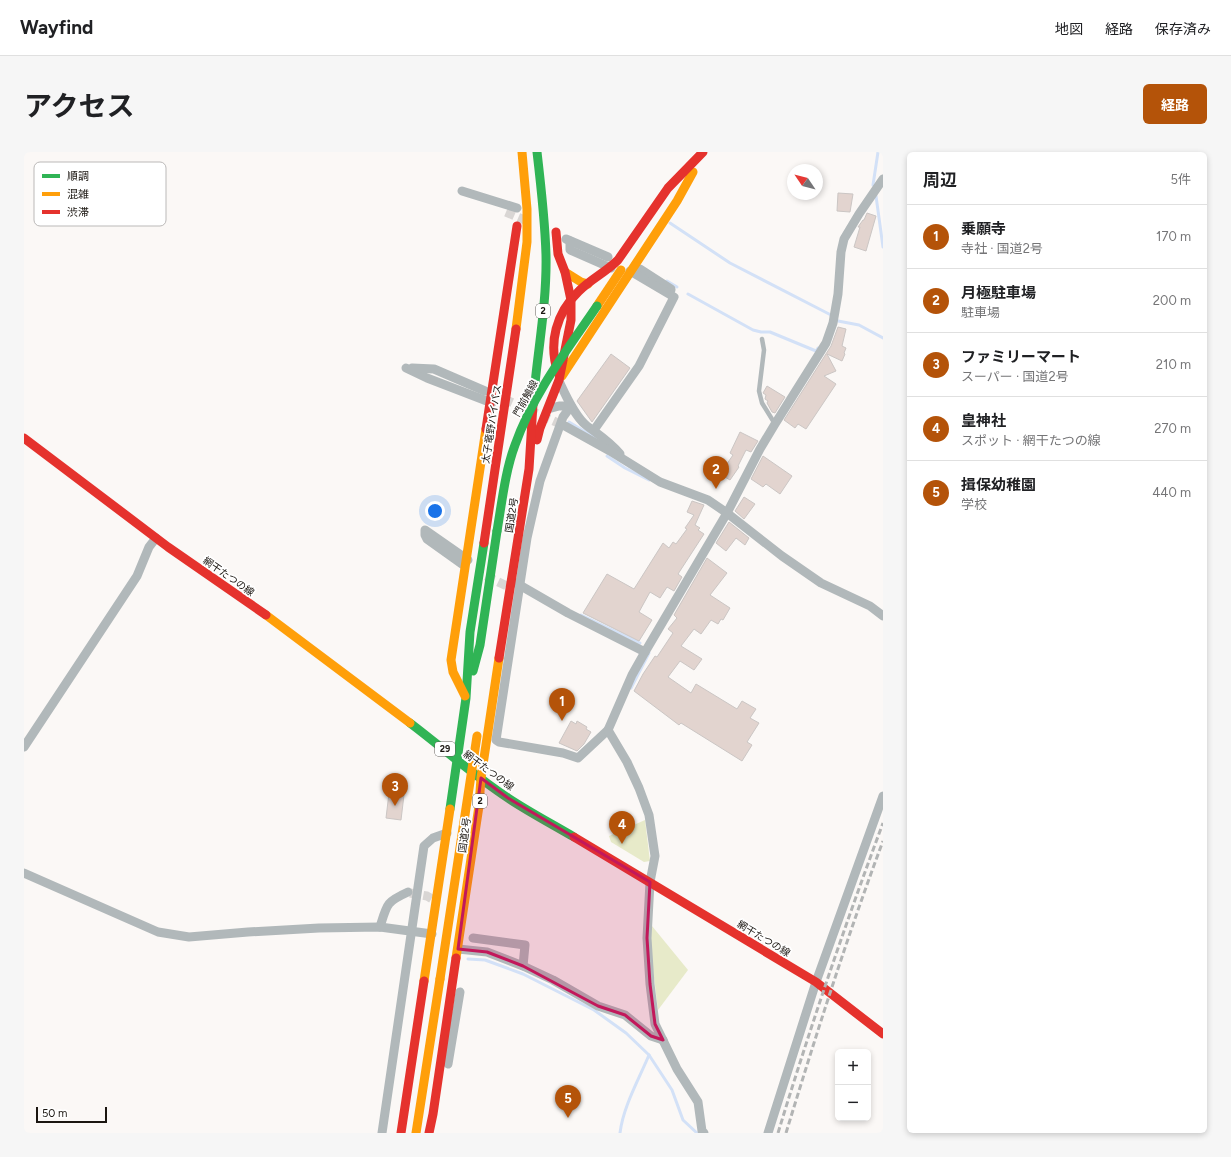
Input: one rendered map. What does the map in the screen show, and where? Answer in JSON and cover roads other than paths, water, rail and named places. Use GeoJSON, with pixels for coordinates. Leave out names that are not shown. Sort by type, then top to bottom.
{"type":"FeatureCollection","features":[{"type":"Feature","properties":{"kind":"main road","name":"太子竜野バイパス"},"geometry":{"type":"LineString","coordinates":[[466,698],[470,632],[505,408],[527,242],[528,209],[522,152]]}},
{"type":"Feature","properties":{"kind":"main road","name":"2"},"geometry":{"type":"LineString","coordinates":[[524,470],[544,299],[546,256],[544,216],[537,152]]}},
{"type":"Feature","properties":{"kind":"main road"},"geometry":{"type":"LineString","coordinates":[[559,380],[553,352],[556,329],[571,300],[588,284],[611,268],[668,188],[705,152]]}},
{"type":"Feature","properties":{"kind":"main road","name":"門前鵤線"},"geometry":{"type":"LineString","coordinates":[[466,698],[480,645],[497,531],[510,459],[521,427],[539,395],[643,236],[692,172],[705,152]]}},
{"type":"Feature","properties":{"kind":"main road"},"geometry":{"type":"LineString","coordinates":[[559,380],[677,201],[692,172]]}},
{"type":"Feature","properties":{"kind":"main road"},"geometry":{"type":"LineString","coordinates":[[516,205],[519,309]]}},
{"type":"Feature","properties":{"kind":"main road"},"geometry":{"type":"LineString","coordinates":[[524,470],[559,380],[571,320],[571,300],[565,272],[558,254],[555,223]]}},
{"type":"Feature","properties":{"kind":"main road"},"geometry":{"type":"LineString","coordinates":[[466,698],[453,672],[451,660],[464,562],[517,226]]}},
{"type":"Feature","properties":{"kind":"main road"},"geometry":{"type":"LineString","coordinates":[[565,272],[588,284]]}},
{"type":"Feature","properties":{"kind":"main road","name":"網干たつの線"},"geometry":{"type":"LineString","coordinates":[[24,438],[156,538],[286,629],[437,743],[457,761],[508,798],[816,982],[883,1034]]}},
{"type":"Feature","properties":{"kind":"main road","name":"国道2号"},"geometry":{"type":"LineString","coordinates":[[429,1133],[462,949],[481,778],[518,586],[523,539],[524,470]]}},
{"type":"Feature","properties":{"kind":"main road","name":"国道2号"},"geometry":{"type":"LineString","coordinates":[[401,1133],[432,934],[466,698]]}},
{"type":"Feature","properties":{"kind":"main road","name":"2"},"geometry":{"type":"LineString","coordinates":[[416,1133],[478,732]]}},
{"type":"Feature","properties":{"kind":"street"},"geometry":{"type":"LineString","coordinates":[[501,678],[496,740],[500,742],[563,753],[578,758],[608,730],[632,675],[727,513],[760,449],[826,343],[833,323],[838,294],[841,252],[844,239],[883,179]]}},
{"type":"Feature","properties":{"kind":"street"},"geometry":{"type":"LineString","coordinates":[[506,212],[466,198],[462,191],[516,205]]}},
{"type":"Feature","properties":{"kind":"street"},"geometry":{"type":"LineString","coordinates":[[608,257],[567,240],[570,250],[611,268]]}},
{"type":"Feature","properties":{"kind":"street"},"geometry":{"type":"LineString","coordinates":[[594,430],[639,366],[674,297],[671,289],[640,268]]}},
{"type":"Feature","properties":{"kind":"street"},"geometry":{"type":"LineString","coordinates":[[630,271],[674,297]]}},
{"type":"Feature","properties":{"kind":"street"},"geometry":{"type":"LineString","coordinates":[[485,391],[434,369],[406,368],[427,378],[505,408]]}},
{"type":"Feature","properties":{"kind":"street"},"geometry":{"type":"LineString","coordinates":[[559,380],[571,406],[586,425],[612,445],[624,460]]}},
{"type":"Feature","properties":{"kind":"street"},"geometry":{"type":"LineString","coordinates":[[548,409],[558,406],[571,406]]}},
{"type":"Feature","properties":{"kind":"street"},"geometry":{"type":"LineString","coordinates":[[523,539],[540,481],[563,417],[571,406]]}},
{"type":"Feature","properties":{"kind":"street"},"geometry":{"type":"LineString","coordinates":[[565,426],[660,482],[708,500],[782,556],[821,583],[870,606],[883,616]]}},
{"type":"Feature","properties":{"kind":"street"},"geometry":{"type":"LineString","coordinates":[[24,747],[28,734],[137,576],[149,547],[156,538]]}},
{"type":"Feature","properties":{"kind":"street"},"geometry":{"type":"LineString","coordinates":[[464,562],[481,562]]}},
{"type":"Feature","properties":{"kind":"street"},"geometry":{"type":"LineString","coordinates":[[518,586],[645,652]]}},
{"type":"Feature","properties":{"kind":"street"},"geometry":{"type":"LineString","coordinates":[[608,730],[627,762],[649,815],[655,856],[650,882],[647,938],[650,984],[655,1024],[677,1069],[698,1102],[702,1132]]}},
{"type":"Feature","properties":{"kind":"street"},"geometry":{"type":"LineString","coordinates":[[768,1133],[816,982],[883,796]]}},
{"type":"Feature","properties":{"kind":"street"},"geometry":{"type":"LineString","coordinates":[[382,1133],[424,846],[433,838],[447,833]]}},
{"type":"Feature","properties":{"kind":"street"},"geometry":{"type":"LineString","coordinates":[[24,873],[158,932],[189,937],[272,930],[380,927],[432,934]]}},
{"type":"Feature","properties":{"kind":"street"},"geometry":{"type":"LineString","coordinates":[[380,927],[386,907],[394,899],[408,892]]}},
{"type":"Feature","properties":{"kind":"street"},"geometry":{"type":"LineString","coordinates":[[473,938],[526,946],[523,966]]}},
{"type":"Feature","properties":{"kind":"street"},"geometry":{"type":"LineString","coordinates":[[435,1133],[452,1044],[462,949],[487,952],[523,966],[553,980],[598,1006],[625,1015],[651,1036],[663,1040]]}},
{"type":"Feature","properties":{"kind":"lane"},"geometry":{"type":"LineString","coordinates":[[762,339],[764,350],[759,391],[762,403],[775,424]]}},
{"type":"Feature","properties":{"kind":"waterway"},"geometry":{"type":"LineString","coordinates":[[873,185],[878,152]]}},
{"type":"Feature","properties":{"kind":"waterway"},"geometry":{"type":"LineString","coordinates":[[876,196],[883,247]]}},
{"type":"Feature","properties":{"kind":"waterway"},"geometry":{"type":"LineString","coordinates":[[670,223],[730,263],[831,316]]}},
{"type":"Feature","properties":{"kind":"waterway"},"geometry":{"type":"LineString","coordinates":[[667,281],[677,287]]}},
{"type":"Feature","properties":{"kind":"waterway"},"geometry":{"type":"LineString","coordinates":[[688,294],[753,330],[770,332],[816,351],[818,348]]}},
{"type":"Feature","properties":{"kind":"waterway"},"geometry":{"type":"LineString","coordinates":[[838,321],[859,325],[883,338]]}},
{"type":"Feature","properties":{"kind":"waterway"},"geometry":{"type":"LineString","coordinates":[[569,422],[597,439]]}},
{"type":"Feature","properties":{"kind":"waterway"},"geometry":{"type":"LineString","coordinates":[[607,456],[625,468],[649,480]]}},
{"type":"Feature","properties":{"kind":"waterway"},"geometry":{"type":"LineString","coordinates":[[581,615],[640,643]]}},
{"type":"Feature","properties":{"kind":"waterway"},"geometry":{"type":"LineString","coordinates":[[631,688],[649,653]]}},
{"type":"Feature","properties":{"kind":"waterway"},"geometry":{"type":"LineString","coordinates":[[468,959],[485,960],[523,974],[594,1010],[626,1033],[649,1055],[672,1090],[683,1120],[697,1133]]}},
{"type":"Feature","properties":{"kind":"waterway"},"geometry":{"type":"LineString","coordinates":[[620,1133],[624,1113],[649,1055]]}},
{"type":"Feature","properties":{"kind":"tunnel"},"geometry":{"type":"LineString","coordinates":[[506,212],[529,222]]}},
{"type":"Feature","properties":{"kind":"tunnel"},"geometry":{"type":"LineString","coordinates":[[504,399],[565,426]]}},
{"type":"Feature","properties":{"kind":"tunnel"},"geometry":{"type":"LineString","coordinates":[[486,576],[513,589]]}},
{"type":"Feature","properties":{"kind":"tunnel"},"geometry":{"type":"LineString","coordinates":[[410,893],[427,896],[437,902]]}},
{"type":"Feature","properties":{"kind":"railway"},"geometry":{"type":"LineString","coordinates":[[778,1133],[828,977],[883,823]]}},
{"type":"Feature","properties":{"kind":"railway"},"geometry":{"type":"LineString","coordinates":[[786,1133],[832,986],[883,841]]}},
{"type":"Feature","properties":{"kind":"place","name":"月極駐車場"},"geometry":{"type":"Point","coordinates":[716,489]}},
{"type":"Feature","properties":{"kind":"place","name":"乗願寺"},"geometry":{"type":"Point","coordinates":[562,721]}},
{"type":"Feature","properties":{"kind":"place","name":"ファミリーマート"},"geometry":{"type":"Point","coordinates":[395,806]}},
{"type":"Feature","properties":{"kind":"place","name":"皇神社"},"geometry":{"type":"Point","coordinates":[622,844]}},
{"type":"Feature","properties":{"kind":"place","name":"揖保幼稚園"},"geometry":{"type":"Point","coordinates":[568,1118]}}]}
